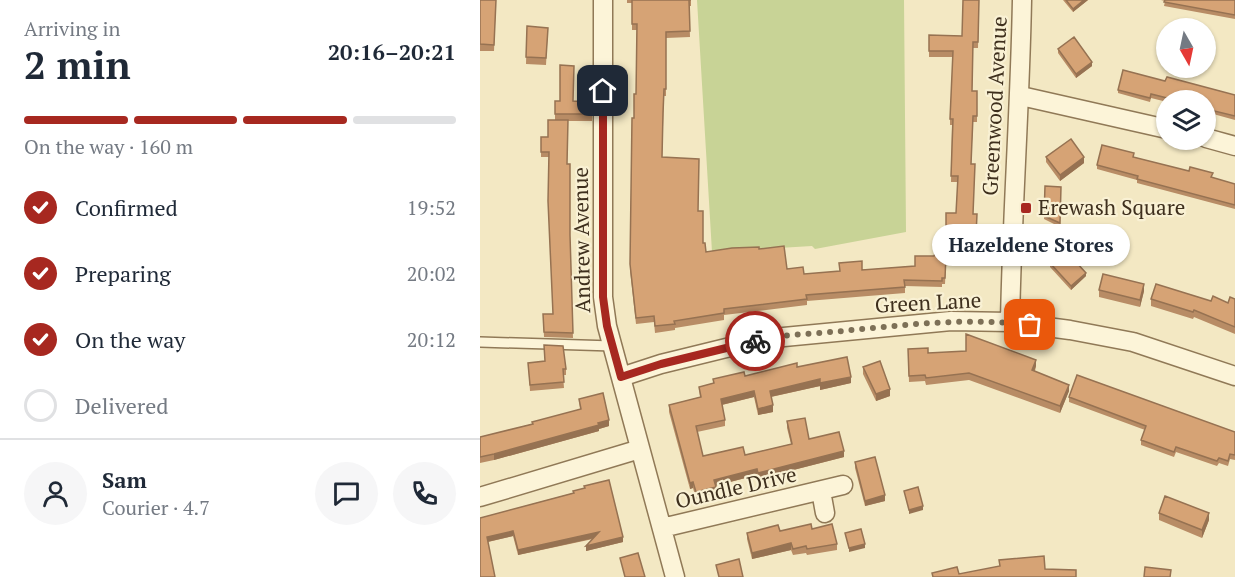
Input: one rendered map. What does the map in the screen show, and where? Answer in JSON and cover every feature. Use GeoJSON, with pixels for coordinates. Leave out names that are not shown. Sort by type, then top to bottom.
{"type":"FeatureCollection","features":[{"type":"Feature","properties":{"kind":"street","name":"Andrew Avenue"},"geometry":{"type":"LineString","coordinates":[[603,0],[603,297],[607,326],[675,577]]}},
{"type":"Feature","properties":{"kind":"street","name":"Greenwood Avenue"},"geometry":{"type":"LineString","coordinates":[[1010,322],[1012,230],[1021,96],[1022,0]]}},
{"type":"Feature","properties":{"kind":"street"},"geometry":{"type":"LineString","coordinates":[[1021,96],[1156,127]]}},
{"type":"Feature","properties":{"kind":"street"},"geometry":{"type":"LineString","coordinates":[[1216,141],[1235,146]]}},
{"type":"Feature","properties":{"kind":"street","name":"Green Lane"},"geometry":{"type":"LineString","coordinates":[[621,377],[661,364],[763,339],[951,321],[1010,322],[1133,342],[1235,376]]}},
{"type":"Feature","properties":{"kind":"street"},"geometry":{"type":"LineString","coordinates":[[480,497],[640,449]]}},
{"type":"Feature","properties":{"kind":"street","name":"Oundle Drive"},"geometry":{"type":"LineString","coordinates":[[662,528],[843,485]]}},
{"type":"Feature","properties":{"kind":"street","name":"Oundle Drive"},"geometry":{"type":"LineString","coordinates":[[821,491],[825,513]]}},
{"type":"Feature","properties":{"kind":"lane"},"geometry":{"type":"LineString","coordinates":[[480,342],[613,346]]}},
{"type":"Feature","properties":{"kind":"green space"},"geometry":{"type":"Polygon","coordinates":[[[697,0],[904,0],[906,232],[815,249],[812,246],[712,252],[697,0]]]}},
{"type":"Feature","properties":{"kind":"building"},"geometry":{"type":"Polygon","coordinates":[[[480,0],[496,0],[494,45],[480,44],[480,0]]]}},
{"type":"Feature","properties":{"kind":"building"},"geometry":{"type":"Polygon","coordinates":[[[632,0],[689,0],[690,31],[666,32],[666,89],[664,89],[662,157],[699,159],[698,211],[703,211],[703,243],[705,243],[706,252],[732,248],[759,247],[759,249],[784,246],[787,269],[803,267],[804,274],[840,271],[839,263],[862,261],[862,270],[915,266],[915,256],[934,256],[946,228],[946,213],[956,213],[958,176],[951,176],[953,119],[950,119],[953,51],[929,51],[929,35],[962,36],[963,0],[979,0],[978,42],[973,42],[972,91],[977,91],[977,116],[973,116],[971,164],[975,164],[973,214],[977,214],[975,257],[946,255],[945,278],[942,278],[942,281],[904,280],[905,287],[806,295],[807,299],[724,309],[724,313],[674,321],[675,324],[655,326],[654,316],[636,318],[630,264],[632,118],[634,118],[634,94],[636,94],[637,24],[632,24],[632,0]]]}},
{"type":"Feature","properties":{"kind":"building"},"geometry":{"type":"Polygon","coordinates":[[[1066,0],[1084,0],[1073,9],[1066,0]]]}},
{"type":"Feature","properties":{"kind":"building"},"geometry":{"type":"Polygon","coordinates":[[[1165,0],[1235,0],[1235,15],[1164,2],[1165,0]]]}},
{"type":"Feature","properties":{"kind":"building"},"geometry":{"type":"Polygon","coordinates":[[[527,26],[548,28],[546,58],[526,57],[527,26]]]}},
{"type":"Feature","properties":{"kind":"building"},"geometry":{"type":"Polygon","coordinates":[[[1074,37],[1092,62],[1076,74],[1058,49],[1074,37]]]}},
{"type":"Feature","properties":{"kind":"building"},"geometry":{"type":"Polygon","coordinates":[[[560,65],[574,66],[573,101],[592,102],[592,114],[555,114],[555,101],[560,101],[560,65]]]}},
{"type":"Feature","properties":{"kind":"building"},"geometry":{"type":"Polygon","coordinates":[[[1123,70],[1165,81],[1166,78],[1171,78],[1235,95],[1235,116],[1216,111],[1216,90],[1156,90],[1156,95],[1151,94],[1150,98],[1118,90],[1123,70]]]}},
{"type":"Feature","properties":{"kind":"building"},"geometry":{"type":"Polygon","coordinates":[[[548,120],[568,120],[567,164],[570,164],[573,333],[544,332],[543,314],[553,314],[548,201],[549,152],[541,152],[541,137],[548,137],[548,120]]]}},
{"type":"Feature","properties":{"kind":"building"},"geometry":{"type":"Polygon","coordinates":[[[1071,139],[1084,157],[1060,175],[1046,157],[1071,139]]]}},
{"type":"Feature","properties":{"kind":"building"},"geometry":{"type":"Polygon","coordinates":[[[1102,145],[1134,153],[1133,157],[1189,171],[1190,167],[1213,173],[1211,177],[1235,184],[1235,205],[1137,179],[1138,176],[1097,165],[1102,145]]]}},
{"type":"Feature","properties":{"kind":"building"},"geometry":{"type":"Polygon","coordinates":[[[1045,186],[1061,187],[1060,223],[1044,216],[1045,186]]]}},
{"type":"Feature","properties":{"kind":"building"},"geometry":{"type":"Polygon","coordinates":[[[1065,250],[1086,273],[1071,286],[1050,263],[1065,250]]]}},
{"type":"Feature","properties":{"kind":"building"},"geometry":{"type":"Polygon","coordinates":[[[1103,274],[1144,284],[1140,300],[1099,290],[1103,274]]]}},
{"type":"Feature","properties":{"kind":"building"},"geometry":{"type":"Polygon","coordinates":[[[1156,284],[1211,301],[1213,296],[1228,303],[1230,297],[1235,299],[1235,327],[1194,310],[1193,312],[1151,299],[1156,284]]]}},
{"type":"Feature","properties":{"kind":"building"},"geometry":{"type":"Polygon","coordinates":[[[966,334],[1036,360],[1032,370],[1069,385],[1060,406],[969,373],[926,378],[925,375],[909,376],[908,349],[928,348],[928,353],[966,351],[966,334]]]}},
{"type":"Feature","properties":{"kind":"building"},"geometry":{"type":"Polygon","coordinates":[[[544,345],[563,346],[566,369],[563,369],[564,382],[530,385],[528,363],[545,361],[544,345]]]}},
{"type":"Feature","properties":{"kind":"building"},"geometry":{"type":"Polygon","coordinates":[[[847,357],[851,377],[820,383],[820,379],[770,391],[773,405],[758,409],[754,391],[721,399],[725,420],[696,426],[703,456],[743,447],[745,455],[792,444],[787,421],[805,418],[809,439],[839,432],[844,451],[758,473],[757,469],[714,480],[716,487],[696,492],[693,482],[690,483],[669,405],[701,397],[699,387],[714,383],[713,379],[744,372],[745,376],[797,363],[797,367],[847,357]]]}},
{"type":"Feature","properties":{"kind":"building"},"geometry":{"type":"Polygon","coordinates":[[[880,361],[890,389],[876,394],[863,367],[880,361]]]}},
{"type":"Feature","properties":{"kind":"building"},"geometry":{"type":"Polygon","coordinates":[[[1077,375],[1235,432],[1235,455],[1230,454],[1228,461],[1219,458],[1217,461],[1176,447],[1174,452],[1141,440],[1146,426],[1069,397],[1077,375]]]}},
{"type":"Feature","properties":{"kind":"building"},"geometry":{"type":"Polygon","coordinates":[[[603,393],[609,420],[598,423],[599,425],[480,457],[480,437],[581,409],[579,399],[603,393]]]}},
{"type":"Feature","properties":{"kind":"building"},"geometry":{"type":"Polygon","coordinates":[[[875,457],[885,495],[865,501],[855,462],[875,457]]]}},
{"type":"Feature","properties":{"kind":"building"},"geometry":{"type":"Polygon","coordinates":[[[609,480],[623,537],[586,546],[599,532],[518,550],[513,531],[487,537],[495,577],[480,577],[480,518],[574,493],[573,491],[585,488],[584,486],[609,480]]]}},
{"type":"Feature","properties":{"kind":"building"},"geometry":{"type":"Polygon","coordinates":[[[918,487],[923,506],[909,510],[904,491],[918,487]]]}},
{"type":"Feature","properties":{"kind":"building"},"geometry":{"type":"Polygon","coordinates":[[[1165,496],[1209,513],[1202,530],[1159,513],[1165,496]]]}},
{"type":"Feature","properties":{"kind":"building"},"geometry":{"type":"Polygon","coordinates":[[[811,524],[812,529],[832,524],[837,544],[793,549],[791,543],[752,553],[747,533],[778,525],[780,531],[811,524]]]}},
{"type":"Feature","properties":{"kind":"building"},"geometry":{"type":"Polygon","coordinates":[[[861,529],[865,544],[849,548],[845,533],[861,529]]]}},
{"type":"Feature","properties":{"kind":"building"},"geometry":{"type":"Polygon","coordinates":[[[638,553],[645,577],[625,577],[620,558],[638,553]]]}},
{"type":"Feature","properties":{"kind":"building"},"geometry":{"type":"Polygon","coordinates":[[[1044,556],[1045,569],[1076,570],[1076,577],[933,577],[932,573],[957,567],[959,574],[1000,566],[999,560],[1044,556]]]}},
{"type":"Feature","properties":{"kind":"building"},"geometry":{"type":"Polygon","coordinates":[[[739,559],[743,577],[719,577],[716,565],[739,559]]]}},
{"type":"Feature","properties":{"kind":"building"},"geometry":{"type":"Polygon","coordinates":[[[1145,567],[1171,570],[1170,577],[1144,577],[1145,567]]]}},
{"type":"Feature","properties":{"kind":"way so far"},"geometry":{"type":"LineString","coordinates":[[755,341],[951,321],[1010,322],[1030,325]]}},
{"type":"Feature","properties":{"kind":"place","name":"Erewash Square"},"geometry":{"type":"Point","coordinates":[1026,208]}},
{"type":"Feature","properties":{"kind":"place","name":"Hazeldene Stores"},"geometry":{"type":"Point","coordinates":[1030,325]}},
{"type":"Feature","properties":{"kind":"route"},"geometry":{"type":"LineString","coordinates":[[603,91],[603,297],[607,326],[621,377],[661,364],[755,341]]}}]}
